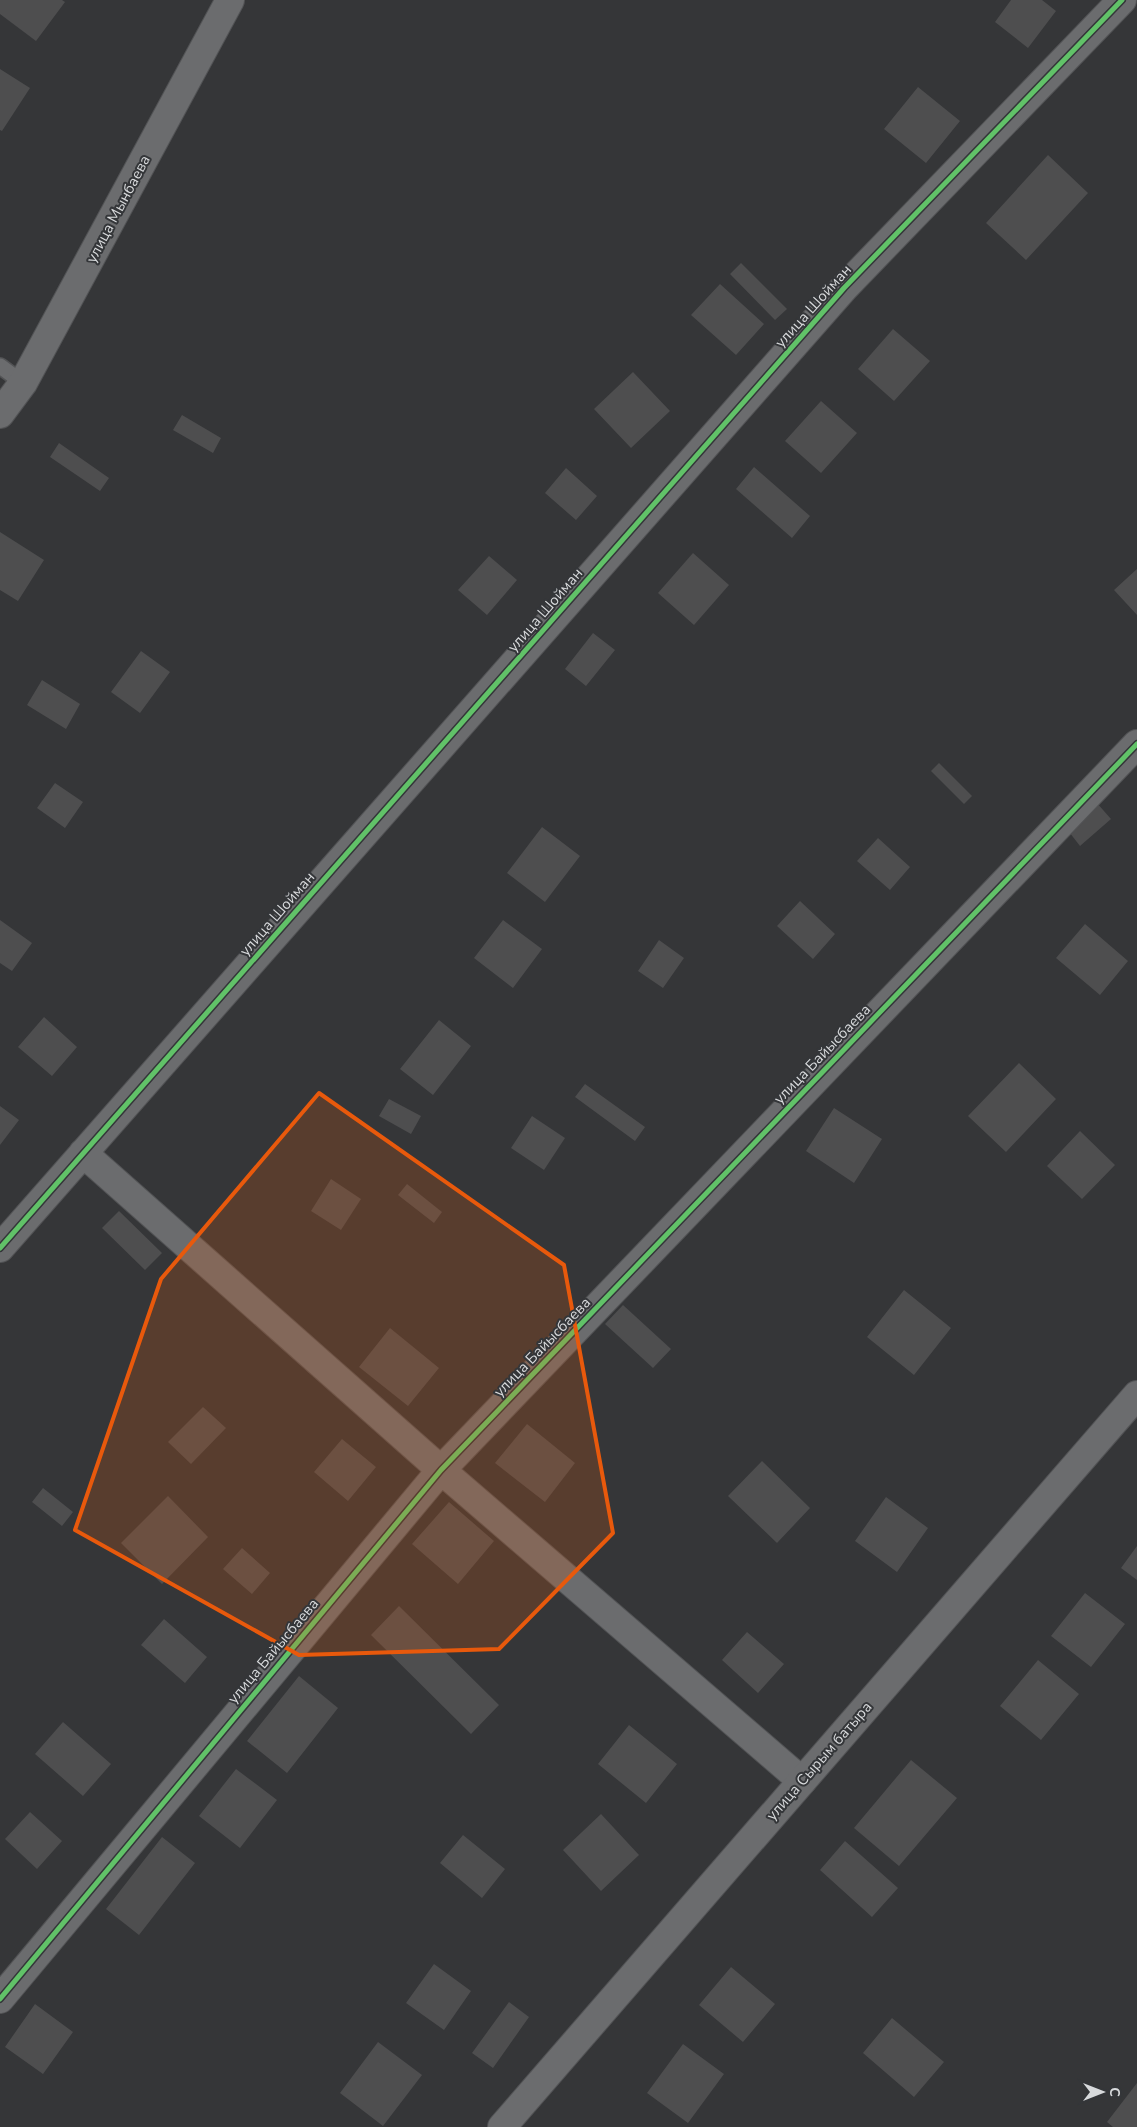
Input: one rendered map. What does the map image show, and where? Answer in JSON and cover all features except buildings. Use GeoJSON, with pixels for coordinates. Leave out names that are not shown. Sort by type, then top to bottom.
{"type":"FeatureCollection","features":[{"type":"Feature","properties":{"kind":"street","name":"улица Мынбаева"},"geometry":{"type":"LineString","coordinates":[[0,414],[23,383],[230,0]]}},
{"type":"Feature","properties":{"kind":"street","name":"улица Шойман"},"geometry":{"type":"LineString","coordinates":[[0,1248],[844,288],[1122,0]]}},
{"type":"Feature","properties":{"kind":"street","name":"улица Байысбаева"},"geometry":{"type":"LineString","coordinates":[[0,1999],[441,1470],[1137,744]]}},
{"type":"Feature","properties":{"kind":"street"},"geometry":{"type":"LineString","coordinates":[[83,1153],[441,1470],[802,1782]]}},
{"type":"Feature","properties":{"kind":"street","name":"улица Сырым батыра"},"geometry":{"type":"LineString","coordinates":[[502,2127],[1137,1395]]}},
{"type":"Feature","properties":{"kind":"lane"},"geometry":{"type":"LineString","coordinates":[[0,366],[23,383]]}},
{"type":"Feature","properties":{"kind":"highlighted area"},"geometry":{"type":"Polygon","coordinates":[[[319,1093],[564,1265],[613,1533],[499,1649],[299,1655],[75,1530],[161,1279],[319,1093]]]}},
{"type":"Feature","properties":{"kind":"cycle path"},"geometry":{"type":"LineString","coordinates":[[0,1248],[844,288],[1122,0]]}},
{"type":"Feature","properties":{"kind":"cycle path"},"geometry":{"type":"LineString","coordinates":[[0,1999],[441,1470],[1137,744]]}}]}
